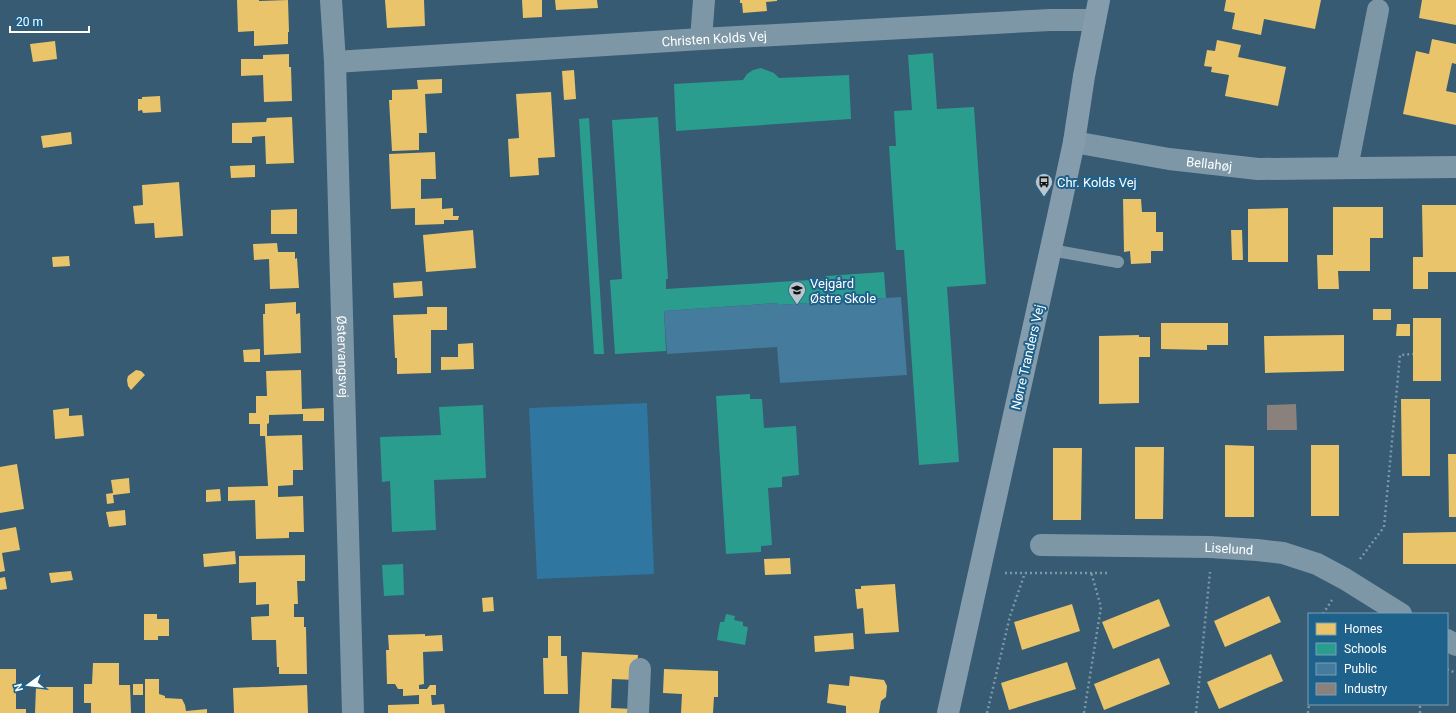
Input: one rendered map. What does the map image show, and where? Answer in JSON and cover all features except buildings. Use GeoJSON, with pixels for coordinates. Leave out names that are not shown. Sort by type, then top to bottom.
{"type":"FeatureCollection","features":[{"type":"Feature","properties":{"kind":"street","name":"Østervangsvej"},"geometry":{"type":"LineString","coordinates":[[331,0],[335,62],[353,713]]}},
{"type":"Feature","properties":{"kind":"street"},"geometry":{"type":"LineString","coordinates":[[702,39],[704,0]]}},
{"type":"Feature","properties":{"kind":"street","name":"Christen Kolds Vej"},"geometry":{"type":"LineString","coordinates":[[335,62],[702,39],[1050,20],[1097,10]]}},
{"type":"Feature","properties":{"kind":"street","name":"Nørre Tranders Vej"},"geometry":{"type":"LineString","coordinates":[[948,713],[1074,142],[1097,10]]}},
{"type":"Feature","properties":{"kind":"street"},"geometry":{"type":"LineString","coordinates":[[1347,168],[1378,10]]}},
{"type":"Feature","properties":{"kind":"street","name":"Bellahøj"},"geometry":{"type":"LineString","coordinates":[[1074,142],[1169,159],[1258,169],[1456,167]]}},
{"type":"Feature","properties":{"kind":"street","name":"Liselund"},"geometry":{"type":"LineString","coordinates":[[1041,546],[1210,547],[1283,553],[1316,564],[1345,579],[1399,613]]}},
{"type":"Feature","properties":{"kind":"street"},"geometry":{"type":"LineString","coordinates":[[638,713],[640,669]]}},
{"type":"Feature","properties":{"kind":"lane"},"geometry":{"type":"LineString","coordinates":[[1051,250],[1118,262]]}},
{"type":"Feature","properties":{"kind":"path"},"geometry":{"type":"LineString","coordinates":[[1345,579],[1384,527],[1400,355],[1413,354]]}},
{"type":"Feature","properties":{"kind":"path"},"geometry":{"type":"LineString","coordinates":[[1084,713],[1101,607],[1091,573],[1093,546]]}},
{"type":"Feature","properties":{"kind":"path"},"geometry":{"type":"LineString","coordinates":[[1196,713],[1210,572],[1210,547]]}},
{"type":"Feature","properties":{"kind":"path"},"geometry":{"type":"LineString","coordinates":[[1202,572],[1210,572]]}},
{"type":"Feature","properties":{"kind":"path"},"geometry":{"type":"LineString","coordinates":[[978,573],[1115,573]]}},
{"type":"Feature","properties":{"kind":"path"},"geometry":{"type":"LineString","coordinates":[[987,713],[1010,616],[1025,573]]}},
{"type":"Feature","properties":{"kind":"path"},"geometry":{"type":"LineString","coordinates":[[1326,596],[1338,603]]}},
{"type":"Feature","properties":{"kind":"shaded area"},"geometry":{"type":"Polygon","coordinates":[[[647,403],[654,574],[537,579],[529,408],[647,403]]]}},
{"type":"Feature","properties":{"kind":"place","name":"Chr. Kolds Vej"},"geometry":{"type":"Point","coordinates":[1044,197]}},
{"type":"Feature","properties":{"kind":"place","name":"Vejgård Østre Skole"},"geometry":{"type":"Point","coordinates":[797,305]}}]}
